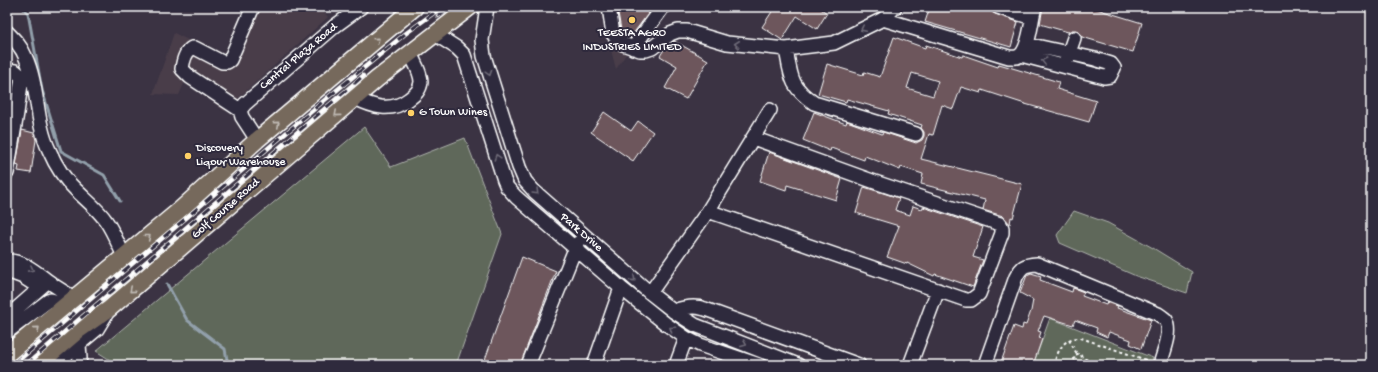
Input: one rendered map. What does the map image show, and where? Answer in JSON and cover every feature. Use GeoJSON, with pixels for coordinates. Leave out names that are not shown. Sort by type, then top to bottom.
{"type":"FeatureCollection","features":[{"type":"Feature","properties":{"kind":"main road","name":"Golf Course Road"},"geometry":{"type":"LineString","coordinates":[[38,365],[79,330],[109,309],[355,98],[470,7]]}},
{"type":"Feature","properties":{"kind":"main road"},"geometry":{"type":"LineString","coordinates":[[7,354],[181,209],[257,140],[412,8]]}},
{"type":"Feature","properties":{"kind":"street"},"geometry":{"type":"LineString","coordinates":[[253,7],[230,60],[227,62],[222,62],[195,48],[189,50],[182,69],[190,77],[240,110],[257,140]]}},
{"type":"Feature","properties":{"kind":"street","name":"Central Plaza Road"},"geometry":{"type":"LineString","coordinates":[[240,110],[335,26],[361,7]]}},
{"type":"Feature","properties":{"kind":"street","name":"Park Drive"},"geometry":{"type":"LineString","coordinates":[[487,7],[482,40],[484,56],[519,167],[525,181],[583,235],[673,311],[695,325],[768,360],[798,365]]}},
{"type":"Feature","properties":{"kind":"street"},"geometry":{"type":"LineString","coordinates":[[608,7],[613,34],[623,44],[633,48],[646,50],[652,48],[670,34],[678,31],[687,31],[727,43],[786,49],[834,43],[883,19],[895,7]]}},
{"type":"Feature","properties":{"kind":"street"},"geometry":{"type":"LineString","coordinates":[[633,48],[663,7]]}},
{"type":"Feature","properties":{"kind":"street"},"geometry":{"type":"LineString","coordinates":[[998,7],[1033,13],[1027,44],[1021,56]]}},
{"type":"Feature","properties":{"kind":"street"},"geometry":{"type":"LineString","coordinates":[[883,19],[1010,57],[1016,58],[1021,56],[1107,77],[1110,76],[1114,68],[1111,64],[1095,59],[1027,44]]}},
{"type":"Feature","properties":{"kind":"street"},"geometry":{"type":"LineString","coordinates":[[7,32],[21,48],[26,57],[31,73],[40,122],[48,150],[75,189],[106,221],[124,256]]}},
{"type":"Feature","properties":{"kind":"street","name":"Park Drive"},"geometry":{"type":"LineString","coordinates":[[435,34],[457,48],[464,55],[507,187],[516,197],[621,288],[686,338],[700,345],[759,365]]}},
{"type":"Feature","properties":{"kind":"street"},"geometry":{"type":"LineString","coordinates":[[1064,66],[1074,38]]}},
{"type":"Feature","properties":{"kind":"street"},"geometry":{"type":"LineString","coordinates":[[7,46],[21,48]]}},
{"type":"Feature","properties":{"kind":"street"},"geometry":{"type":"LineString","coordinates":[[786,49],[791,75],[795,85],[802,95],[814,103],[916,134]]}},
{"type":"Feature","properties":{"kind":"street"},"geometry":{"type":"LineString","coordinates":[[355,98],[370,106],[392,108],[413,96],[419,90],[421,81],[410,53]]}},
{"type":"Feature","properties":{"kind":"street"},"geometry":{"type":"LineString","coordinates":[[466,61],[484,56]]}},
{"type":"Feature","properties":{"kind":"street"},"geometry":{"type":"LineString","coordinates":[[1092,74],[1095,59]]}},
{"type":"Feature","properties":{"kind":"street"},"geometry":{"type":"LineString","coordinates":[[7,70],[15,71],[22,76],[12,112],[7,173]]}},
{"type":"Feature","properties":{"kind":"street"},"geometry":{"type":"LineString","coordinates":[[650,293],[708,211],[770,110]]}},
{"type":"Feature","properties":{"kind":"street"},"geometry":{"type":"LineString","coordinates":[[708,211],[966,300],[976,298],[979,294],[1002,233],[1000,224],[875,182],[753,138]]}},
{"type":"Feature","properties":{"kind":"street"},"geometry":{"type":"LineString","coordinates":[[528,365],[575,249],[583,235]]}},
{"type":"Feature","properties":{"kind":"street"},"geometry":{"type":"LineString","coordinates":[[7,261],[12,261],[33,269],[44,285]]}},
{"type":"Feature","properties":{"kind":"street"},"geometry":{"type":"LineString","coordinates":[[985,365],[1016,277],[1022,268],[1028,264],[1037,264],[1158,314],[1165,320],[1168,326],[1168,334],[1160,365]]}},
{"type":"Feature","properties":{"kind":"street"},"geometry":{"type":"LineString","coordinates":[[7,271],[44,285],[70,301]]}},
{"type":"Feature","properties":{"kind":"street"},"geometry":{"type":"LineString","coordinates":[[7,317],[44,285]]}},
{"type":"Feature","properties":{"kind":"street"},"geometry":{"type":"LineString","coordinates":[[594,365],[621,288]]}},
{"type":"Feature","properties":{"kind":"street"},"geometry":{"type":"LineString","coordinates":[[910,365],[938,290]]}},
{"type":"Feature","properties":{"kind":"street"},"geometry":{"type":"LineString","coordinates":[[7,332],[48,301],[70,301]]}},
{"type":"Feature","properties":{"kind":"street"},"geometry":{"type":"LineString","coordinates":[[673,311],[690,306],[697,306],[859,365]]}},
{"type":"Feature","properties":{"kind":"street"},"geometry":{"type":"LineString","coordinates":[[54,365],[97,329],[109,309]]}},
{"type":"Feature","properties":{"kind":"street"},"geometry":{"type":"LineString","coordinates":[[676,365],[686,338]]}},
{"type":"Feature","properties":{"kind":"street"},"geometry":{"type":"LineString","coordinates":[[78,365],[80,358],[79,345]]}},
{"type":"Feature","properties":{"kind":"path"},"geometry":{"type":"LineString","coordinates":[[1053,365],[1065,342],[1072,337],[1081,338],[1151,362],[1150,365]]}},
{"type":"Feature","properties":{"kind":"path"},"geometry":{"type":"LineString","coordinates":[[1069,340],[1077,354],[1081,354],[1082,358],[1103,365]]}},
{"type":"Feature","properties":{"kind":"path"},"geometry":{"type":"LineString","coordinates":[[1075,365],[1076,360],[1074,359],[1077,354]]}},
{"type":"Feature","properties":{"kind":"shaded area"},"geometry":{"type":"Polygon","coordinates":[[[251,7],[319,7],[328,17],[224,111],[186,79],[179,95],[153,94],[174,33],[229,61],[251,7]]]}},
{"type":"Feature","properties":{"kind":"shaded area","name":"TEESTA AGRO INDUSTRIES LIMITED"},"geometry":{"type":"Polygon","coordinates":[[[600,7],[663,7],[644,27],[616,69],[600,7]]]}},
{"type":"Feature","properties":{"kind":"green space"},"geometry":{"type":"Polygon","coordinates":[[[364,127],[391,167],[465,138],[502,234],[456,365],[118,365],[96,351],[364,127]]]}},
{"type":"Feature","properties":{"kind":"green space"},"geometry":{"type":"Polygon","coordinates":[[[1074,211],[1108,223],[1192,272],[1187,293],[1136,276],[1060,243],[1057,235],[1074,211]]]}},
{"type":"Feature","properties":{"kind":"green space"},"geometry":{"type":"Polygon","coordinates":[[[1050,318],[1153,358],[1151,365],[1087,365],[1080,363],[1079,365],[1033,365],[1050,318]]]}},
{"type":"Feature","properties":{"kind":"building"},"geometry":{"type":"Polygon","coordinates":[[[617,7],[653,7],[630,38],[627,37],[621,30],[617,7]]]}},
{"type":"Feature","properties":{"kind":"building"},"geometry":{"type":"Polygon","coordinates":[[[775,7],[818,7],[827,13],[817,29],[797,16],[782,40],[762,27],[775,7]]]}},
{"type":"Feature","properties":{"kind":"building"},"geometry":{"type":"Polygon","coordinates":[[[930,7],[990,7],[992,12],[995,14],[1018,22],[1011,47],[925,22],[930,7]]]}},
{"type":"Feature","properties":{"kind":"building"},"geometry":{"type":"Polygon","coordinates":[[[1043,7],[1090,7],[1142,23],[1133,52],[1082,37],[1076,30],[1068,32],[1040,24],[1043,7]]]}},
{"type":"Feature","properties":{"kind":"building"},"geometry":{"type":"Polygon","coordinates":[[[894,37],[925,48],[926,45],[962,57],[963,55],[998,67],[999,64],[1059,82],[1057,89],[1096,101],[1089,122],[982,90],[981,93],[961,87],[953,109],[942,105],[933,135],[929,134],[921,159],[1022,184],[1010,224],[1003,216],[983,210],[985,200],[921,184],[923,174],[901,167],[900,170],[865,156],[864,160],[831,148],[830,151],[803,140],[814,112],[846,124],[847,121],[882,134],[883,132],[916,143],[922,140],[924,132],[921,128],[922,125],[888,114],[889,111],[847,99],[846,102],[818,94],[827,64],[863,75],[864,72],[880,77],[894,37]],[[912,73],[907,88],[933,96],[938,81],[912,73]]]}},
{"type":"Feature","properties":{"kind":"building"},"geometry":{"type":"Polygon","coordinates":[[[674,41],[708,60],[686,99],[665,88],[677,66],[660,56],[665,48],[674,41]]]}},
{"type":"Feature","properties":{"kind":"building"},"geometry":{"type":"Polygon","coordinates":[[[604,112],[631,131],[638,121],[653,132],[633,161],[591,132],[604,112]]]}},
{"type":"Feature","properties":{"kind":"building"},"geometry":{"type":"Polygon","coordinates":[[[22,130],[34,133],[36,140],[31,173],[18,171],[19,166],[16,165],[22,130]]]}},
{"type":"Feature","properties":{"kind":"building"},"geometry":{"type":"Polygon","coordinates":[[[769,152],[842,179],[836,200],[787,185],[786,190],[760,181],[769,152]]]}},
{"type":"Feature","properties":{"kind":"building"},"geometry":{"type":"Polygon","coordinates":[[[864,187],[899,198],[895,210],[910,215],[913,206],[922,209],[923,207],[983,227],[973,257],[983,260],[973,287],[935,274],[934,276],[907,263],[887,257],[899,226],[856,213],[864,187]]]}},
{"type":"Feature","properties":{"kind":"building"},"geometry":{"type":"Polygon","coordinates":[[[522,257],[556,271],[520,365],[483,365],[522,257]]]}},
{"type":"Feature","properties":{"kind":"building"},"geometry":{"type":"Polygon","coordinates":[[[1031,273],[1041,276],[1040,280],[1072,292],[1073,288],[1084,292],[1082,296],[1106,305],[1107,302],[1118,306],[1117,308],[1151,320],[1141,349],[1130,344],[1131,340],[1109,332],[1107,337],[1096,332],[1097,328],[1075,320],[1073,325],[1044,316],[1038,331],[1041,332],[1039,338],[1042,339],[1033,365],[1000,365],[1014,326],[1022,329],[1023,324],[1026,325],[1031,311],[1033,300],[1020,293],[1027,275],[1031,273]]]}},
{"type":"Feature","properties":{"kind":"waterway"},"geometry":{"type":"LineString","coordinates":[[22,7],[28,13],[42,90],[61,151],[104,175],[120,201]]}},
{"type":"Feature","properties":{"kind":"waterway"},"geometry":{"type":"LineString","coordinates":[[167,284],[187,320],[225,349],[228,365]]}},
{"type":"Feature","properties":{"kind":"railway"},"geometry":{"type":"LineString","coordinates":[[13,365],[326,99],[405,34],[442,7]]}},
{"type":"Feature","properties":{"kind":"railway"},"geometry":{"type":"LineString","coordinates":[[438,16],[450,7]]}},
{"type":"Feature","properties":{"kind":"railway"},"geometry":{"type":"LineString","coordinates":[[26,365],[363,76]]}},
{"type":"Feature","properties":{"kind":"place","name":"TEESTA AGRO INDUSTRIES LIMITED"},"geometry":{"type":"Point","coordinates":[632,20]}},
{"type":"Feature","properties":{"kind":"place","name":"G Town Wines"},"geometry":{"type":"Point","coordinates":[411,113]}},
{"type":"Feature","properties":{"kind":"place","name":"Discovery Liqour Warehouse"},"geometry":{"type":"Point","coordinates":[188,156]}}]}
